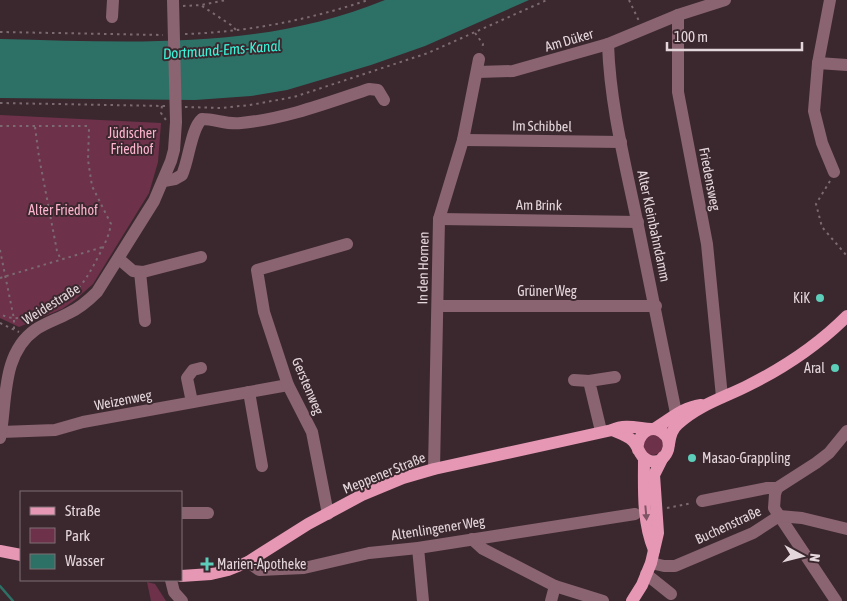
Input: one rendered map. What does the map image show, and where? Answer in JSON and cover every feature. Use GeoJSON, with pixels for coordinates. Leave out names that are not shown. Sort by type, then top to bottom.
{"type":"FeatureCollection","features":[{"type":"Feature","properties":{"kind":"main road"},"geometry":{"type":"LineString","coordinates":[[632,601],[649,569],[658,532],[654,472],[668,452],[671,434],[678,424],[709,404],[759,380],[793,360],[847,316]]}},
{"type":"Feature","properties":{"kind":"main road"},"geometry":{"type":"LineString","coordinates":[[654,550],[648,535],[638,439],[646,431],[689,407],[709,404]]}},
{"type":"Feature","properties":{"kind":"main road","name":"Meppener Straße"},"geometry":{"type":"LineString","coordinates":[[182,576],[211,574],[248,562],[362,495],[403,478],[434,468],[619,427],[630,426],[652,429]]}},
{"type":"Feature","properties":{"kind":"main road"},"geometry":{"type":"LineString","coordinates":[[652,429],[662,432],[669,444]]}},
{"type":"Feature","properties":{"kind":"main road"},"geometry":{"type":"LineString","coordinates":[[606,431],[626,435],[634,442],[641,454],[654,461],[663,457]]}},
{"type":"Feature","properties":{"kind":"main road"},"geometry":{"type":"LineString","coordinates":[[0,551],[20,555]]}},
{"type":"Feature","properties":{"kind":"street"},"geometry":{"type":"LineString","coordinates":[[112,17],[113,0]]}},
{"type":"Feature","properties":{"kind":"street"},"geometry":{"type":"LineString","coordinates":[[678,15],[725,0]]}},
{"type":"Feature","properties":{"kind":"street"},"geometry":{"type":"LineString","coordinates":[[830,0],[818,63],[814,111],[822,143],[834,172]]}},
{"type":"Feature","properties":{"kind":"street","name":"Weidestraße"},"geometry":{"type":"LineString","coordinates":[[1,435],[10,366],[18,348],[28,336],[46,324],[69,314],[89,300],[119,259],[164,181],[174,150],[174,23],[178,3]]}},
{"type":"Feature","properties":{"kind":"street","name":"Am Düker"},"geometry":{"type":"LineString","coordinates":[[478,66],[513,71],[608,44],[678,15]]}},
{"type":"Feature","properties":{"kind":"street","name":"Friedensweg"},"geometry":{"type":"LineString","coordinates":[[678,15],[678,92],[707,244],[722,398]]}},
{"type":"Feature","properties":{"kind":"street","name":"Alter Kleinbahndamm"},"geometry":{"type":"LineString","coordinates":[[608,44],[609,74],[614,111],[656,306],[676,414]]}},
{"type":"Feature","properties":{"kind":"street"},"geometry":{"type":"LineString","coordinates":[[818,63],[847,65]]}},
{"type":"Feature","properties":{"kind":"street","name":"In den Hornen"},"geometry":{"type":"LineString","coordinates":[[434,468],[439,219],[463,140],[478,66]]}},
{"type":"Feature","properties":{"kind":"street"},"geometry":{"type":"LineString","coordinates":[[164,181],[175,179],[182,175],[198,122],[202,119],[215,120],[227,124],[284,116],[369,89],[378,90],[384,100]]}},
{"type":"Feature","properties":{"kind":"street","name":"Im Schibbel"},"geometry":{"type":"LineString","coordinates":[[463,140],[620,142]]}},
{"type":"Feature","properties":{"kind":"street","name":"Am Brink"},"geometry":{"type":"LineString","coordinates":[[439,219],[638,222]]}},
{"type":"Feature","properties":{"kind":"street","name":"Gerstenweg"},"geometry":{"type":"LineString","coordinates":[[328,514],[312,432],[288,384],[264,312],[256,270],[347,244]]}},
{"type":"Feature","properties":{"kind":"street"},"geometry":{"type":"LineString","coordinates":[[119,259],[133,271],[140,272],[201,257]]}},
{"type":"Feature","properties":{"kind":"street"},"geometry":{"type":"LineString","coordinates":[[140,272],[145,321]]}},
{"type":"Feature","properties":{"kind":"street","name":"Grüner Weg"},"geometry":{"type":"LineString","coordinates":[[438,306],[656,306]]}},
{"type":"Feature","properties":{"kind":"street"},"geometry":{"type":"LineString","coordinates":[[192,402],[188,378],[193,370],[201,368]]}},
{"type":"Feature","properties":{"kind":"street"},"geometry":{"type":"LineString","coordinates":[[574,380],[589,381],[615,378]]}},
{"type":"Feature","properties":{"kind":"street"},"geometry":{"type":"LineString","coordinates":[[589,381],[606,431]]}},
{"type":"Feature","properties":{"kind":"street","name":"Weizenweg"},"geometry":{"type":"LineString","coordinates":[[1,435],[55,430],[83,422],[288,384]]}},
{"type":"Feature","properties":{"kind":"street"},"geometry":{"type":"LineString","coordinates":[[250,392],[262,466]]}},
{"type":"Feature","properties":{"kind":"street"},"geometry":{"type":"LineString","coordinates":[[702,501],[767,488],[777,488],[816,463],[836,446],[847,431]]}},
{"type":"Feature","properties":{"kind":"street"},"geometry":{"type":"LineString","coordinates":[[777,488],[774,508],[836,601]]}},
{"type":"Feature","properties":{"kind":"street"},"geometry":{"type":"LineString","coordinates":[[182,513],[208,513]]}},
{"type":"Feature","properties":{"kind":"street","name":"Altenlingener Weg"},"geometry":{"type":"LineString","coordinates":[[248,562],[259,570],[304,568],[369,553],[418,548],[635,514]]}},
{"type":"Feature","properties":{"kind":"street","name":"Buchenstraße"},"geometry":{"type":"LineString","coordinates":[[649,569],[675,566],[753,533],[779,516],[802,518],[847,529]]}},
{"type":"Feature","properties":{"kind":"street"},"geometry":{"type":"LineString","coordinates":[[472,540],[483,549],[555,586],[603,601]]}},
{"type":"Feature","properties":{"kind":"street"},"geometry":{"type":"LineString","coordinates":[[418,548],[423,601]]}},
{"type":"Feature","properties":{"kind":"street"},"geometry":{"type":"LineString","coordinates":[[649,569],[672,594]]}},
{"type":"Feature","properties":{"kind":"street"},"geometry":{"type":"LineString","coordinates":[[171,581],[174,592],[182,601]]}},
{"type":"Feature","properties":{"kind":"street"},"geometry":{"type":"LineString","coordinates":[[550,601],[555,586]]}},
{"type":"Feature","properties":{"kind":"path"},"geometry":{"type":"LineString","coordinates":[[178,3],[202,5],[226,0]]}},
{"type":"Feature","properties":{"kind":"path"},"geometry":{"type":"LineString","coordinates":[[181,35],[275,25],[368,0]]}},
{"type":"Feature","properties":{"kind":"path"},"geometry":{"type":"LineString","coordinates":[[162,106],[162,113],[173,113],[250,105],[294,97],[428,53],[547,0]]}},
{"type":"Feature","properties":{"kind":"path"},"geometry":{"type":"LineString","coordinates":[[629,0],[643,30]]}},
{"type":"Feature","properties":{"kind":"path"},"geometry":{"type":"LineString","coordinates":[[202,5],[232,25],[236,30]]}},
{"type":"Feature","properties":{"kind":"path"},"geometry":{"type":"LineString","coordinates":[[0,32],[164,35]]}},
{"type":"Feature","properties":{"kind":"path"},"geometry":{"type":"LineString","coordinates":[[475,33],[483,44],[478,66]]}},
{"type":"Feature","properties":{"kind":"path"},"geometry":{"type":"LineString","coordinates":[[0,103],[162,106],[173,113]]}},
{"type":"Feature","properties":{"kind":"path"},"geometry":{"type":"LineString","coordinates":[[0,126],[87,126],[89,128],[88,160],[92,186],[111,224],[110,231],[90,273],[83,285],[75,292],[57,304],[22,318],[14,319],[0,314]]}},
{"type":"Feature","properties":{"kind":"path"},"geometry":{"type":"LineString","coordinates":[[35,127],[39,158],[57,250],[61,260]]}},
{"type":"Feature","properties":{"kind":"path"},"geometry":{"type":"LineString","coordinates":[[834,172],[816,204],[822,227],[847,256]]}},
{"type":"Feature","properties":{"kind":"path"},"geometry":{"type":"LineString","coordinates":[[0,278],[103,247]]}},
{"type":"Feature","properties":{"kind":"path"},"geometry":{"type":"LineString","coordinates":[[0,250],[14,319],[14,330]]}},
{"type":"Feature","properties":{"kind":"path"},"geometry":{"type":"LineString","coordinates":[[0,323],[28,336]]}},
{"type":"Feature","properties":{"kind":"path"},"geometry":{"type":"LineString","coordinates":[[661,509],[702,501]]}},
{"type":"Feature","properties":{"kind":"green space","name":"Alter Friedhof"},"geometry":{"type":"Polygon","coordinates":[[[0,115],[161,123],[158,162],[149,193],[93,284],[62,309],[19,327],[0,318],[0,115]]]}},
{"type":"Feature","properties":{"kind":"green space"},"geometry":{"type":"Polygon","coordinates":[[[653,435],[660,438],[663,445],[660,452],[653,455],[646,452],[643,445],[646,438],[653,435]]]}},
{"type":"Feature","properties":{"kind":"green space"},"geometry":{"type":"Polygon","coordinates":[[[147,582],[155,584],[166,601],[151,601],[147,582]]]}},
{"type":"Feature","properties":{"kind":"water","name":"Dortmund-Ems-Kanal"},"geometry":{"type":"Polygon","coordinates":[[[385,0],[529,0],[425,46],[371,65],[287,90],[251,96],[195,100],[0,98],[0,39],[147,41],[243,36],[290,28],[338,16],[385,0]]]}},
{"type":"Feature","properties":{"kind":"waterway"},"geometry":{"type":"LineString","coordinates":[[0,586],[13,601]]}},
{"type":"Feature","properties":{"kind":"place","name":"KiK"},"geometry":{"type":"Point","coordinates":[820,298]}},
{"type":"Feature","properties":{"kind":"place","name":"Aral"},"geometry":{"type":"Point","coordinates":[835,368]}},
{"type":"Feature","properties":{"kind":"place","name":"Masao-Grappling"},"geometry":{"type":"Point","coordinates":[692,458]}},
{"type":"Feature","properties":{"kind":"place","name":"Marien-Apotheke"},"geometry":{"type":"Point","coordinates":[207,564]}},
{"type":"Feature","properties":{"kind":"park label","name":"Jüdischer Friedhof"},"geometry":{"type":"Point","coordinates":[132,142]}}]}
